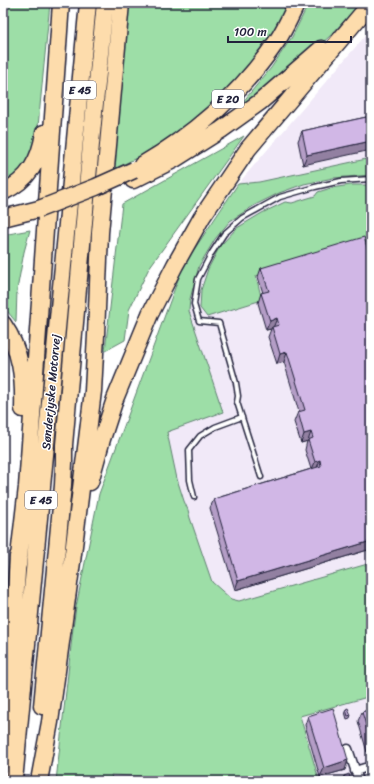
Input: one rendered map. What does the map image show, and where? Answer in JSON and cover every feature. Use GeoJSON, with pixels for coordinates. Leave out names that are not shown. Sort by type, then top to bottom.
{"type":"FeatureCollection","features":[{"type":"Feature","properties":{"kind":"highway"},"geometry":{"type":"LineString","coordinates":[[18,565],[27,488],[61,3]]}},
{"type":"Feature","properties":{"kind":"highway","name":"Sønderjyske Motorvej"},"geometry":{"type":"LineString","coordinates":[[14,781],[88,3]]}},
{"type":"Feature","properties":{"kind":"highway","name":"Sønderjyske Motorvej"},"geometry":{"type":"LineString","coordinates":[[35,781],[63,485],[64,437],[105,3]]}},
{"type":"Feature","properties":{"kind":"highway"},"geometry":{"type":"LineString","coordinates":[[39,781],[50,722],[72,562],[93,391],[100,233],[121,3]]}},
{"type":"Feature","properties":{"kind":"highway","name":"E 20"},"geometry":{"type":"LineString","coordinates":[[133,175],[196,128],[223,104],[252,74],[277,40],[297,3]]}},
{"type":"Feature","properties":{"kind":"highway"},"geometry":{"type":"LineString","coordinates":[[72,562],[90,481],[115,399],[150,314],[175,264],[202,217],[248,149],[370,3]]}},
{"type":"Feature","properties":{"kind":"highway"},"geometry":{"type":"LineString","coordinates":[[9,217],[95,196],[133,175],[175,159],[221,130],[260,102],[370,3]]}},
{"type":"Feature","properties":{"kind":"highway"},"geometry":{"type":"LineString","coordinates":[[327,54],[371,10]]}},
{"type":"Feature","properties":{"kind":"highway"},"geometry":{"type":"LineString","coordinates":[[3,192],[13,187],[20,181],[29,173],[35,164],[44,136],[57,56]]}},
{"type":"Feature","properties":{"kind":"highway"},"geometry":{"type":"LineString","coordinates":[[3,324],[15,347],[21,364],[24,395],[18,565],[4,781]]}},
{"type":"Feature","properties":{"kind":"street"},"geometry":{"type":"LineString","coordinates":[[348,749],[359,781]]}},
{"type":"Feature","properties":{"kind":"street"},"geometry":{"type":"LineString","coordinates":[[355,771],[371,766]]}},
{"type":"Feature","properties":{"kind":"lane"},"geometry":{"type":"LineString","coordinates":[[260,477],[237,402],[238,396],[236,383],[219,323],[199,321],[194,304],[198,279],[211,254],[224,234],[242,218],[280,197],[341,180],[371,179]]}},
{"type":"Feature","properties":{"kind":"lane"},"geometry":{"type":"LineString","coordinates":[[194,498],[190,480],[190,450],[200,436],[215,427],[242,417]]}},
{"type":"Feature","properties":{"kind":"shaded area"},"geometry":{"type":"Polygon","coordinates":[[[371,29],[371,781],[259,781],[167,731],[99,494],[183,266],[238,184],[371,29]]]}},
{"type":"Feature","properties":{"kind":"shaded area"},"geometry":{"type":"Polygon","coordinates":[[[111,775],[225,780],[226,781],[113,781],[111,775]]]}},
{"type":"Feature","properties":{"kind":"green space"},"geometry":{"type":"Polygon","coordinates":[[[3,3],[50,3],[37,137],[28,164],[8,182],[3,184],[3,3]]]}},
{"type":"Feature","properties":{"kind":"green space"},"geometry":{"type":"Polygon","coordinates":[[[128,3],[291,3],[271,37],[228,94],[167,143],[112,170],[128,3]]]}},
{"type":"Feature","properties":{"kind":"green space"},"geometry":{"type":"Polygon","coordinates":[[[309,3],[361,3],[331,35],[283,79],[189,146],[241,104],[271,68],[292,37],[309,3]]]}},
{"type":"Feature","properties":{"kind":"green space"},"geometry":{"type":"Polygon","coordinates":[[[244,136],[149,268],[129,310],[125,340],[105,351],[122,204],[244,136]]]}},
{"type":"Feature","properties":{"kind":"green space"},"geometry":{"type":"Polygon","coordinates":[[[371,158],[371,175],[333,178],[304,184],[279,193],[255,205],[230,221],[215,239],[199,266],[190,299],[189,311],[223,412],[167,432],[177,479],[212,582],[231,599],[239,601],[371,563],[371,696],[300,716],[319,780],[226,781],[111,775],[113,781],[56,781],[76,607],[99,494],[183,266],[238,184],[259,182],[371,158]]]}},
{"type":"Feature","properties":{"kind":"green space"},"geometry":{"type":"Polygon","coordinates":[[[351,185],[371,185],[371,276],[361,245],[256,276],[262,300],[207,317],[200,308],[201,290],[208,269],[220,246],[237,228],[262,213],[285,202],[292,203],[315,196],[318,192],[331,188],[351,185]]]}},
{"type":"Feature","properties":{"kind":"green space"},"geometry":{"type":"Polygon","coordinates":[[[30,230],[24,252],[17,290],[16,322],[3,306],[3,235],[30,230]]]}},
{"type":"Feature","properties":{"kind":"building"},"geometry":{"type":"Polygon","coordinates":[[[371,116],[371,141],[307,155],[302,131],[371,116]]]}},
{"type":"Feature","properties":{"kind":"building"},"geometry":{"type":"Polygon","coordinates":[[[364,237],[371,261],[371,451],[368,452],[371,463],[371,541],[238,581],[214,499],[321,466],[320,460],[315,462],[308,440],[313,438],[311,432],[304,434],[298,412],[305,410],[287,352],[280,354],[272,327],[279,325],[277,318],[270,321],[261,293],[269,291],[261,268],[364,237]]]}},
{"type":"Feature","properties":{"kind":"building"},"geometry":{"type":"Polygon","coordinates":[[[333,708],[348,760],[324,768],[308,716],[333,708]]]}},
{"type":"Feature","properties":{"kind":"building"},"geometry":{"type":"Polygon","coordinates":[[[348,708],[351,715],[348,716],[346,709],[348,708]]]}},
{"type":"Feature","properties":{"kind":"building"},"geometry":{"type":"Polygon","coordinates":[[[371,709],[371,742],[362,712],[371,709]]]}},
{"type":"Feature","properties":{"kind":"building"},"geometry":{"type":"Polygon","coordinates":[[[349,774],[351,781],[345,781],[344,776],[349,774]]]}}]}
